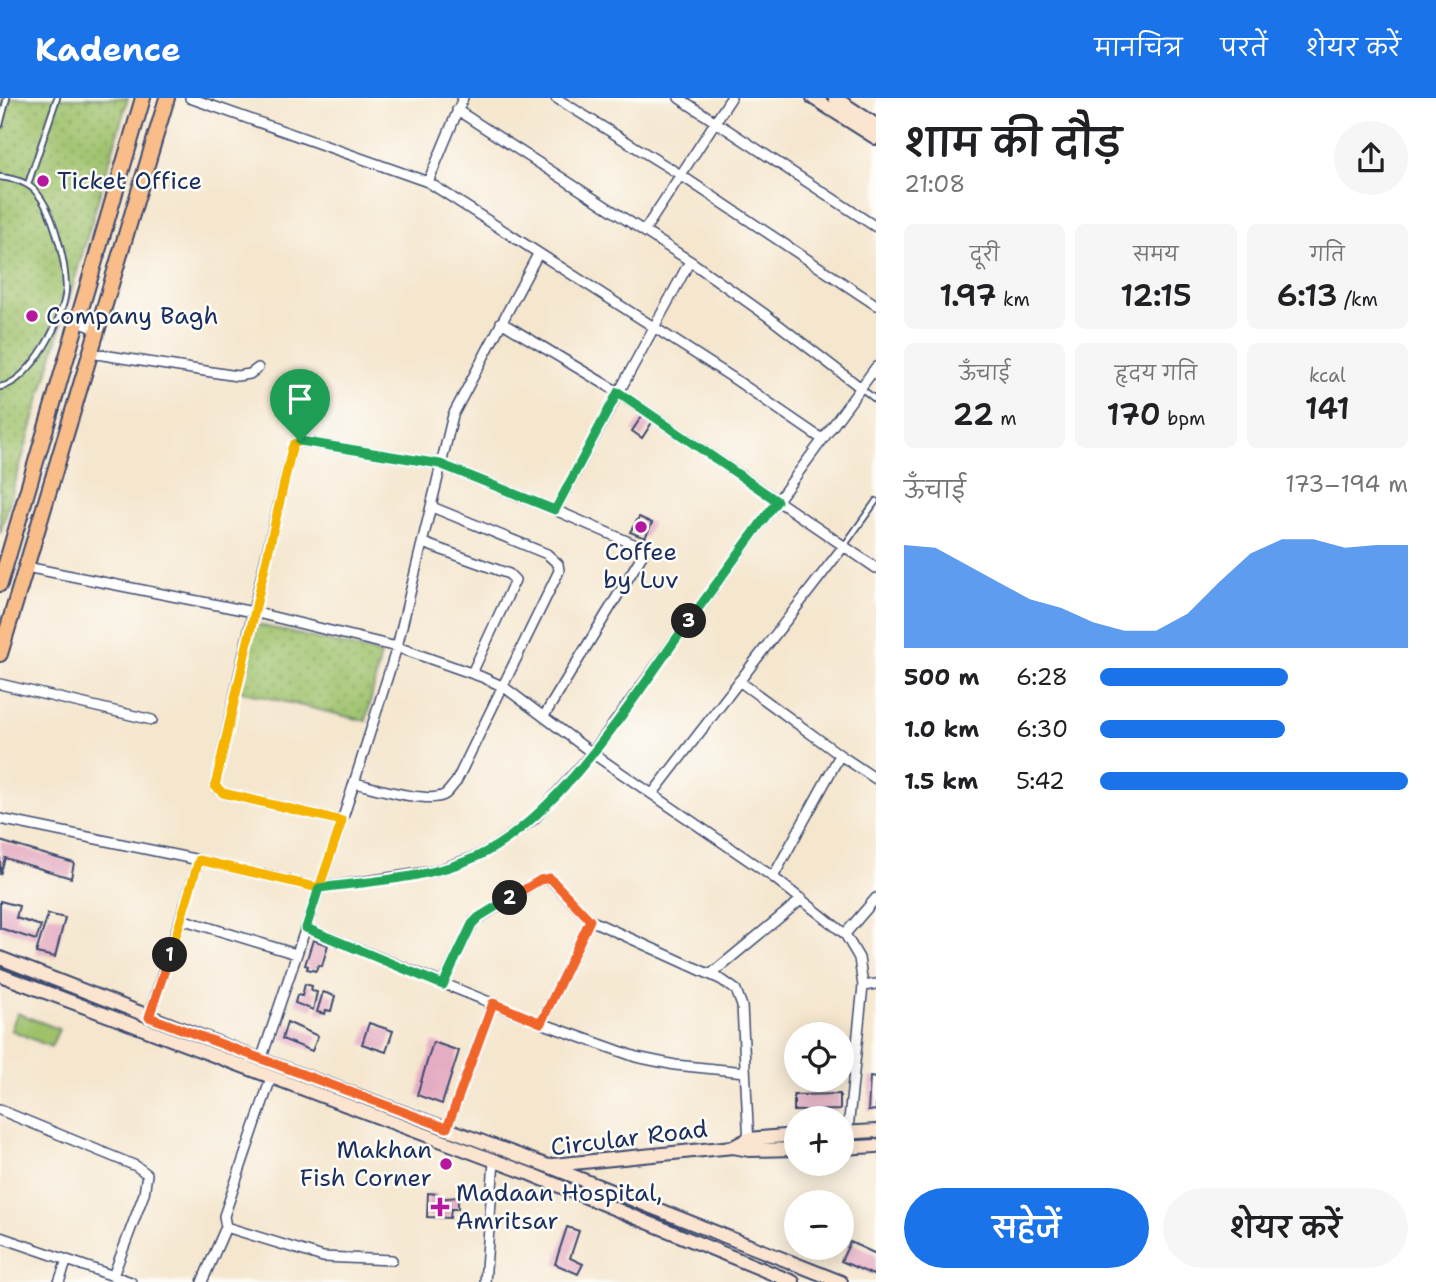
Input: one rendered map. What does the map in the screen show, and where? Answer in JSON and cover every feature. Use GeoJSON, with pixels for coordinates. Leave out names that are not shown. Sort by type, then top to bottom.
{"type":"FeatureCollection","features":[{"type":"Feature","properties":{"kind":"main road"},"geometry":{"type":"LineString","coordinates":[[0,584],[143,98]]}},
{"type":"Feature","properties":{"kind":"main road"},"geometry":{"type":"LineString","coordinates":[[0,654],[167,98]]}},
{"type":"Feature","properties":{"kind":"main road"},"geometry":{"type":"LineString","coordinates":[[813,98],[858,120],[876,125]]}},
{"type":"Feature","properties":{"kind":"main road"},"geometry":{"type":"LineString","coordinates":[[835,98],[876,138]]}},
{"type":"Feature","properties":{"kind":"main road"},"geometry":{"type":"LineString","coordinates":[[0,958],[261,1060],[548,1166],[841,1282]]}},
{"type":"Feature","properties":{"kind":"main road"},"geometry":{"type":"LineString","coordinates":[[0,975],[530,1174],[793,1282]]}},
{"type":"Feature","properties":{"kind":"main road"},"geometry":{"type":"LineString","coordinates":[[854,1132],[876,1131]]}},
{"type":"Feature","properties":{"kind":"main road","name":"Circular Road"},"geometry":{"type":"LineString","coordinates":[[530,1174],[548,1166],[733,1147],[784,1137]]}},
{"type":"Feature","properties":{"kind":"main road","name":"Circular Road"},"geometry":{"type":"LineString","coordinates":[[749,1144],[784,1148]]}},
{"type":"Feature","properties":{"kind":"main road"},"geometry":{"type":"LineString","coordinates":[[854,1147],[876,1146]]}},
{"type":"Feature","properties":{"kind":"street"},"geometry":{"type":"LineString","coordinates":[[190,98],[428,182],[730,376],[822,439]]}},
{"type":"Feature","properties":{"kind":"street"},"geometry":{"type":"LineString","coordinates":[[428,182],[464,98]]}},
{"type":"Feature","properties":{"kind":"street"},"geometry":{"type":"LineString","coordinates":[[556,98],[679,174],[876,305]]}},
{"type":"Feature","properties":{"kind":"street"},"geometry":{"type":"LineString","coordinates":[[679,98],[876,227]]}},
{"type":"Feature","properties":{"kind":"street"},"geometry":{"type":"LineString","coordinates":[[644,231],[731,98]]}},
{"type":"Feature","properties":{"kind":"street"},"geometry":{"type":"LineString","coordinates":[[457,110],[690,261],[861,388]]}},
{"type":"Feature","properties":{"kind":"street"},"geometry":{"type":"LineString","coordinates":[[261,1060],[342,821],[397,647],[453,415],[538,254]]}},
{"type":"Feature","properties":{"kind":"street"},"geometry":{"type":"LineString","coordinates":[[555,510],[690,261]]}},
{"type":"Feature","properties":{"kind":"street"},"geometry":{"type":"LineString","coordinates":[[78,322],[97,328]]}},
{"type":"Feature","properties":{"kind":"street"},"geometry":{"type":"LineString","coordinates":[[501,322],[618,392],[876,568]]}},
{"type":"Feature","properties":{"kind":"street"},"geometry":{"type":"LineString","coordinates":[[90,353],[237,376],[250,374],[258,368]]}},
{"type":"Feature","properties":{"kind":"street"},"geometry":{"type":"LineString","coordinates":[[0,819],[319,888],[435,872],[493,848],[534,818],[592,753],[876,367]]}},
{"type":"Feature","properties":{"kind":"street"},"geometry":{"type":"LineString","coordinates":[[342,821],[223,793],[216,789],[215,782],[294,444],[306,442],[440,464],[638,546],[643,554],[544,716]]}},
{"type":"Feature","properties":{"kind":"street"},"geometry":{"type":"LineString","coordinates":[[354,783],[427,798],[443,796],[456,782],[559,571],[558,564],[547,554],[432,507]]}},
{"type":"Feature","properties":{"kind":"street"},"geometry":{"type":"LineString","coordinates":[[423,543],[509,574],[515,580],[472,673]]}},
{"type":"Feature","properties":{"kind":"street"},"geometry":{"type":"LineString","coordinates":[[653,793],[844,547]]}},
{"type":"Feature","properties":{"kind":"street"},"geometry":{"type":"LineString","coordinates":[[26,567],[253,612],[397,647],[504,687],[592,753],[773,877],[845,934],[859,958],[863,986],[848,1106]]}},
{"type":"Feature","properties":{"kind":"street"},"geometry":{"type":"LineString","coordinates":[[739,681],[876,779]]}},
{"type":"Feature","properties":{"kind":"street"},"geometry":{"type":"LineString","coordinates":[[0,684],[152,720]]}},
{"type":"Feature","properties":{"kind":"street"},"geometry":{"type":"LineString","coordinates":[[773,877],[840,755]]}},
{"type":"Feature","properties":{"kind":"street"},"geometry":{"type":"LineString","coordinates":[[144,1031],[199,860]]}},
{"type":"Feature","properties":{"kind":"street"},"geometry":{"type":"LineString","coordinates":[[443,985],[474,921],[540,880],[550,878],[590,920],[711,975],[730,985],[740,997],[749,1144]]}},
{"type":"Feature","properties":{"kind":"street"},"geometry":{"type":"LineString","coordinates":[[845,934],[876,898]]}},
{"type":"Feature","properties":{"kind":"street"},"geometry":{"type":"LineString","coordinates":[[711,975],[802,899]]}},
{"type":"Feature","properties":{"kind":"street"},"geometry":{"type":"LineString","coordinates":[[181,919],[296,954]]}},
{"type":"Feature","properties":{"kind":"street"},"geometry":{"type":"LineString","coordinates":[[541,1023],[590,920]]}},
{"type":"Feature","properties":{"kind":"street"},"geometry":{"type":"LineString","coordinates":[[306,928],[541,1023],[656,1062],[745,1072]]}},
{"type":"Feature","properties":{"kind":"street"},"geometry":{"type":"LineString","coordinates":[[863,986],[876,984]]}},
{"type":"Feature","properties":{"kind":"street"},"geometry":{"type":"LineString","coordinates":[[447,1128],[493,1003]]}},
{"type":"Feature","properties":{"kind":"street"},"geometry":{"type":"LineString","coordinates":[[202,1282],[226,1227],[224,1216],[271,1078]]}},
{"type":"Feature","properties":{"kind":"street"},"geometry":{"type":"LineString","coordinates":[[0,1110],[136,1166],[147,1174],[144,1194],[113,1276]]}},
{"type":"Feature","properties":{"kind":"street"},"geometry":{"type":"LineString","coordinates":[[485,1282],[494,1161]]}},
{"type":"Feature","properties":{"kind":"street"},"geometry":{"type":"LineString","coordinates":[[226,1227],[323,1257],[392,1260]]}},
{"type":"Feature","properties":{"kind":"street"},"geometry":{"type":"LineString","coordinates":[[0,1237],[131,1282]]}},
{"type":"Feature","properties":{"kind":"street"},"geometry":{"type":"LineString","coordinates":[[59,1282],[66,1260]]}},
{"type":"Feature","properties":{"kind":"lane"},"geometry":{"type":"LineString","coordinates":[[0,125],[7,98]]}},
{"type":"Feature","properties":{"kind":"lane"},"geometry":{"type":"LineString","coordinates":[[28,184],[57,98]]}},
{"type":"Feature","properties":{"kind":"lane"},"geometry":{"type":"LineString","coordinates":[[0,177],[28,184],[41,200],[60,240],[66,290],[46,344],[31,366],[6,386],[0,387]]}},
{"type":"Feature","properties":{"kind":"lane"},"geometry":{"type":"LineString","coordinates":[[861,388],[876,400]]}},
{"type":"Feature","properties":{"kind":"lane"},"geometry":{"type":"LineString","coordinates":[[844,547],[876,501]]}},
{"type":"Feature","properties":{"kind":"green space","name":"Company Bagh"},"geometry":{"type":"Polygon","coordinates":[[[0,98],[128,98],[0,534],[0,98]]]}},
{"type":"Feature","properties":{"kind":"green space"},"geometry":{"type":"Polygon","coordinates":[[[255,624],[381,654],[366,721],[239,691],[255,624]]]}},
{"type":"Feature","properties":{"kind":"green space"},"geometry":{"type":"Polygon","coordinates":[[[17,1013],[59,1029],[51,1047],[11,1030],[17,1013]]]}},
{"type":"Feature","properties":{"kind":"building"},"geometry":{"type":"Polygon","coordinates":[[[648,407],[658,413],[642,438],[632,431],[648,407]]]}},
{"type":"Feature","properties":{"kind":"building","name":"Coffee by Luv"},"geometry":{"type":"Polygon","coordinates":[[[639,517],[652,523],[645,538],[630,532],[639,517]]]}},
{"type":"Feature","properties":{"kind":"building"},"geometry":{"type":"Polygon","coordinates":[[[0,841],[74,863],[71,878],[5,858],[0,875],[0,841]]]}},
{"type":"Feature","properties":{"kind":"building"},"geometry":{"type":"Polygon","coordinates":[[[0,901],[19,906],[16,918],[41,926],[36,940],[0,928],[0,901]]]}},
{"type":"Feature","properties":{"kind":"building"},"geometry":{"type":"Polygon","coordinates":[[[48,914],[65,918],[55,957],[36,953],[48,914]]]}},
{"type":"Feature","properties":{"kind":"building"},"geometry":{"type":"Polygon","coordinates":[[[313,940],[328,945],[322,966],[318,965],[316,971],[307,969],[308,966],[305,965],[313,940]]]}},
{"type":"Feature","properties":{"kind":"building"},"geometry":{"type":"Polygon","coordinates":[[[305,984],[312,986],[311,991],[317,992],[313,1010],[295,1003],[297,995],[302,996],[305,984]]]}},
{"type":"Feature","properties":{"kind":"building"},"geometry":{"type":"Polygon","coordinates":[[[323,992],[335,996],[331,1011],[326,1010],[325,1014],[317,1012],[323,992]]]}},
{"type":"Feature","properties":{"kind":"building"},"geometry":{"type":"Polygon","coordinates":[[[287,1022],[318,1036],[312,1051],[282,1039],[287,1022]]]}},
{"type":"Feature","properties":{"kind":"building"},"geometry":{"type":"Polygon","coordinates":[[[369,1023],[393,1031],[386,1052],[362,1044],[369,1023]]]}},
{"type":"Feature","properties":{"kind":"building"},"geometry":{"type":"Polygon","coordinates":[[[433,1042],[459,1051],[442,1104],[417,1095],[433,1042]]]}},
{"type":"Feature","properties":{"kind":"building"},"geometry":{"type":"Polygon","coordinates":[[[870,1077],[876,1078],[876,1110],[868,1111],[870,1077]]]}},
{"type":"Feature","properties":{"kind":"building"},"geometry":{"type":"Polygon","coordinates":[[[840,1094],[840,1106],[794,1106],[794,1095],[840,1094]]]}},
{"type":"Feature","properties":{"kind":"building"},"geometry":{"type":"Polygon","coordinates":[[[428,1193],[437,1194],[437,1199],[458,1197],[458,1209],[451,1209],[450,1218],[427,1217],[428,1193]]]}},
{"type":"Feature","properties":{"kind":"building"},"geometry":{"type":"Polygon","coordinates":[[[567,1227],[579,1231],[570,1258],[583,1264],[578,1274],[555,1264],[567,1227]]]}},
{"type":"Feature","properties":{"kind":"building"},"geometry":{"type":"Polygon","coordinates":[[[854,1244],[876,1254],[876,1270],[873,1275],[841,1261],[854,1260],[854,1244]]]}},
{"type":"Feature","properties":{"kind":"place","name":"Ticket Office"},"geometry":{"type":"Point","coordinates":[43,181]}},
{"type":"Feature","properties":{"kind":"place","name":"Company Bagh"},"geometry":{"type":"Point","coordinates":[32,316]}},
{"type":"Feature","properties":{"kind":"place","name":"Coffee by Luv"},"geometry":{"type":"Point","coordinates":[641,527]}},
{"type":"Feature","properties":{"kind":"place","name":"Makhan Fish Corner"},"geometry":{"type":"Point","coordinates":[446,1164]}},
{"type":"Feature","properties":{"kind":"place","name":"Madaan Hospital, Amritsar"},"geometry":{"type":"Point","coordinates":[440,1207]}},
{"type":"Feature","properties":{"kind":"route"},"geometry":{"type":"LineString","coordinates":[[300,441],[292,448],[215,786],[223,793],[342,821],[319,888],[199,860],[149,1017],[447,1128],[493,1003],[541,1023],[590,920],[554,881],[550,878],[540,880],[474,921],[443,985],[306,928],[319,888],[435,872],[493,848],[534,818],[592,753],[777,501],[618,392],[555,510],[440,464],[300,441]]}}]}
